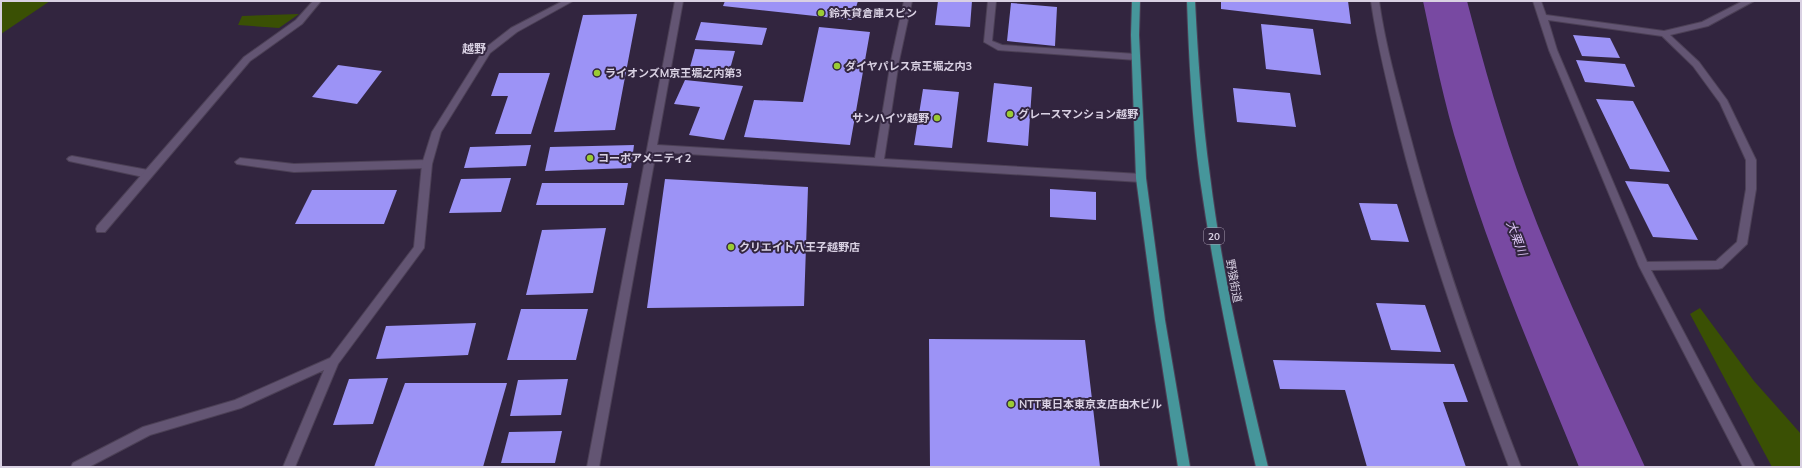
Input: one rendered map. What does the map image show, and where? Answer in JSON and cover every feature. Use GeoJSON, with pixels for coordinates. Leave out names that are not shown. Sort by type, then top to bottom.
{"type":"FeatureCollection","features":[{"type":"Feature","properties":{"kind":"main road"},"geometry":{"type":"LineString","coordinates":[[1136,1],[1136,57],[1141,178],[1160,320],[1184,467]]}},
{"type":"Feature","properties":{"kind":"main road","name":"野猿街道"},"geometry":{"type":"LineString","coordinates":[[1191,1],[1191,36],[1196,101],[1213,229],[1237,359],[1262,467]]}},
{"type":"Feature","properties":{"kind":"street"},"geometry":{"type":"LineString","coordinates":[[101,229],[246,59],[299,22],[318,1]]}},
{"type":"Feature","properties":{"kind":"street"},"geometry":{"type":"LineString","coordinates":[[289,467],[334,361],[419,248],[427,164],[438,132],[487,51],[514,30],[569,1]]}},
{"type":"Feature","properties":{"kind":"street"},"geometry":{"type":"LineString","coordinates":[[593,467],[679,1]]}},
{"type":"Feature","properties":{"kind":"street"},"geometry":{"type":"LineString","coordinates":[[880,162],[895,61],[908,1]]}},
{"type":"Feature","properties":{"kind":"street"},"geometry":{"type":"LineString","coordinates":[[992,1],[988,42],[1001,48],[1136,57]]}},
{"type":"Feature","properties":{"kind":"street"},"geometry":{"type":"LineString","coordinates":[[1375,1],[1408,151],[1431,231],[1451,295],[1515,467]]}},
{"type":"Feature","properties":{"kind":"street"},"geometry":{"type":"LineString","coordinates":[[1537,1],[1553,50],[1644,266],[1749,467]]}},
{"type":"Feature","properties":{"kind":"street"},"geometry":{"type":"LineString","coordinates":[[1542,17],[1664,34],[1705,24],[1750,1]]}},
{"type":"Feature","properties":{"kind":"street"},"geometry":{"type":"LineString","coordinates":[[1644,266],[1718,265],[1742,244],[1751,189],[1750,160],[1724,102],[1696,64],[1664,34]]}},
{"type":"Feature","properties":{"kind":"street"},"geometry":{"type":"LineString","coordinates":[[651,148],[1141,178]]}},
{"type":"Feature","properties":{"kind":"street"},"geometry":{"type":"LineString","coordinates":[[72,159],[148,174]]}},
{"type":"Feature","properties":{"kind":"street"},"geometry":{"type":"LineString","coordinates":[[240,162],[294,168],[427,164]]}},
{"type":"Feature","properties":{"kind":"street"},"geometry":{"type":"LineString","coordinates":[[77,467],[147,431],[237,404],[334,361]]}},
{"type":"Feature","properties":{"kind":"green space"},"geometry":{"type":"Polygon","coordinates":[[[1,1],[50,1],[1,34],[1,1]]]}},
{"type":"Feature","properties":{"kind":"green space"},"geometry":{"type":"Polygon","coordinates":[[[299,14],[279,28],[238,25],[242,16],[299,14]]]}},
{"type":"Feature","properties":{"kind":"green space"},"geometry":{"type":"Polygon","coordinates":[[[1700,308],[1754,381],[1801,434],[1801,467],[1772,467],[1690,314],[1700,308]]]}},
{"type":"Feature","properties":{"kind":"building","name":"鈴木貸倉庫スピン"},"geometry":{"type":"Polygon","coordinates":[[[725,1],[858,1],[852,20],[723,6],[725,1]]]}},
{"type":"Feature","properties":{"kind":"building"},"geometry":{"type":"Polygon","coordinates":[[[938,1],[972,1],[970,27],[935,25],[938,1]]]}},
{"type":"Feature","properties":{"kind":"building"},"geometry":{"type":"Polygon","coordinates":[[[1221,1],[1348,1],[1351,24],[1221,9],[1221,1]]]}},
{"type":"Feature","properties":{"kind":"building"},"geometry":{"type":"Polygon","coordinates":[[[1011,3],[1057,7],[1055,46],[1007,41],[1011,3]]]}},
{"type":"Feature","properties":{"kind":"building","name":"ライオンズM京王堀之内第3"},"geometry":{"type":"Polygon","coordinates":[[[637,14],[615,130],[554,132],[583,15],[637,14]]]}},
{"type":"Feature","properties":{"kind":"building"},"geometry":{"type":"Polygon","coordinates":[[[701,22],[767,28],[762,45],[695,40],[701,22]]]}},
{"type":"Feature","properties":{"kind":"building"},"geometry":{"type":"Polygon","coordinates":[[[1261,24],[1313,29],[1321,75],[1266,69],[1261,24]]]}},
{"type":"Feature","properties":{"kind":"building","name":"ダイヤパレス京王堀之内3"},"geometry":{"type":"Polygon","coordinates":[[[819,27],[870,32],[850,145],[744,137],[754,100],[803,102],[819,27]]]}},
{"type":"Feature","properties":{"kind":"building"},"geometry":{"type":"Polygon","coordinates":[[[1573,35],[1610,38],[1620,58],[1582,56],[1573,35]]]}},
{"type":"Feature","properties":{"kind":"building"},"geometry":{"type":"Polygon","coordinates":[[[695,49],[735,51],[730,69],[690,67],[695,49]]]}},
{"type":"Feature","properties":{"kind":"building"},"geometry":{"type":"Polygon","coordinates":[[[1576,60],[1625,64],[1635,87],[1585,82],[1576,60]]]}},
{"type":"Feature","properties":{"kind":"building"},"geometry":{"type":"Polygon","coordinates":[[[338,65],[382,71],[357,104],[312,97],[338,65]]]}},
{"type":"Feature","properties":{"kind":"building"},"geometry":{"type":"Polygon","coordinates":[[[499,73],[550,73],[531,134],[495,134],[508,96],[491,96],[499,73]]]}},
{"type":"Feature","properties":{"kind":"building"},"geometry":{"type":"Polygon","coordinates":[[[685,80],[743,86],[724,140],[689,135],[700,107],[674,104],[685,80]]]}},
{"type":"Feature","properties":{"kind":"building","name":"グレースマンション越野"},"geometry":{"type":"Polygon","coordinates":[[[994,83],[1032,87],[1028,146],[987,142],[994,83]]]}},
{"type":"Feature","properties":{"kind":"building"},"geometry":{"type":"Polygon","coordinates":[[[1233,88],[1290,93],[1296,127],[1237,122],[1233,88]]]}},
{"type":"Feature","properties":{"kind":"building","name":"サンハイツ越野"},"geometry":{"type":"Polygon","coordinates":[[[923,89],[959,92],[952,148],[914,145],[923,89]]]}},
{"type":"Feature","properties":{"kind":"building"},"geometry":{"type":"Polygon","coordinates":[[[1596,99],[1633,101],[1670,172],[1630,169],[1596,99]]]}},
{"type":"Feature","properties":{"kind":"building"},"geometry":{"type":"Polygon","coordinates":[[[531,145],[526,166],[464,168],[470,147],[531,145]]]}},
{"type":"Feature","properties":{"kind":"building","name":"コーポアメニティ2"},"geometry":{"type":"Polygon","coordinates":[[[634,145],[631,168],[545,171],[550,147],[634,145]]]}},
{"type":"Feature","properties":{"kind":"building"},"geometry":{"type":"Polygon","coordinates":[[[511,178],[501,212],[449,213],[461,179],[511,178]]]}},
{"type":"Feature","properties":{"kind":"building","name":"クリエイト八王子越野店"},"geometry":{"type":"Polygon","coordinates":[[[665,179],[808,187],[804,306],[647,308],[665,179]]]}},
{"type":"Feature","properties":{"kind":"building"},"geometry":{"type":"Polygon","coordinates":[[[1625,181],[1668,184],[1698,240],[1653,237],[1625,181]]]}},
{"type":"Feature","properties":{"kind":"building"},"geometry":{"type":"Polygon","coordinates":[[[542,183],[628,183],[624,205],[536,205],[542,183]]]}},
{"type":"Feature","properties":{"kind":"building"},"geometry":{"type":"Polygon","coordinates":[[[1050,189],[1096,192],[1096,220],[1050,217],[1050,189]]]}},
{"type":"Feature","properties":{"kind":"building"},"geometry":{"type":"Polygon","coordinates":[[[312,190],[397,190],[384,224],[295,224],[312,190]]]}},
{"type":"Feature","properties":{"kind":"building"},"geometry":{"type":"Polygon","coordinates":[[[1359,203],[1397,204],[1409,242],[1371,240],[1359,203]]]}},
{"type":"Feature","properties":{"kind":"building"},"geometry":{"type":"Polygon","coordinates":[[[606,228],[593,293],[526,295],[542,230],[606,228]]]}},
{"type":"Feature","properties":{"kind":"building"},"geometry":{"type":"Polygon","coordinates":[[[1376,303],[1425,305],[1441,352],[1391,350],[1376,303]]]}},
{"type":"Feature","properties":{"kind":"building"},"geometry":{"type":"Polygon","coordinates":[[[521,309],[588,309],[576,360],[507,360],[521,309]]]}},
{"type":"Feature","properties":{"kind":"building"},"geometry":{"type":"Polygon","coordinates":[[[476,323],[468,355],[376,359],[386,326],[476,323]]]}},
{"type":"Feature","properties":{"kind":"building","name":"NTT東日本東京支店由木ビル"},"geometry":{"type":"Polygon","coordinates":[[[929,339],[1085,340],[1100,467],[930,467],[929,339]]]}},
{"type":"Feature","properties":{"kind":"building"},"geometry":{"type":"Polygon","coordinates":[[[1273,360],[1454,364],[1468,402],[1443,402],[1466,467],[1367,467],[1345,390],[1280,389],[1273,360]]]}},
{"type":"Feature","properties":{"kind":"building"},"geometry":{"type":"Polygon","coordinates":[[[388,378],[373,424],[333,425],[349,379],[388,378]]]}},
{"type":"Feature","properties":{"kind":"building"},"geometry":{"type":"Polygon","coordinates":[[[568,379],[561,415],[510,416],[518,380],[568,379]]]}},
{"type":"Feature","properties":{"kind":"building"},"geometry":{"type":"Polygon","coordinates":[[[405,383],[507,383],[483,467],[374,467],[405,383]]]}},
{"type":"Feature","properties":{"kind":"building"},"geometry":{"type":"Polygon","coordinates":[[[562,431],[555,463],[501,463],[509,432],[562,431]]]}},
{"type":"Feature","properties":{"kind":"waterway","name":"大栗川"},"geometry":{"type":"LineString","coordinates":[[1445,1],[1485,153],[1513,233],[1545,312],[1612,467]]}},
{"type":"Feature","properties":{"kind":"place","name":"鈴木貸倉庫スピン"},"geometry":{"type":"Point","coordinates":[821,13]}},
{"type":"Feature","properties":{"kind":"place","name":"ダイヤパレス京王堀之内3"},"geometry":{"type":"Point","coordinates":[837,66]}},
{"type":"Feature","properties":{"kind":"place","name":"ライオンズM京王堀之内第3"},"geometry":{"type":"Point","coordinates":[597,73]}},
{"type":"Feature","properties":{"kind":"place","name":"グレースマンション越野"},"geometry":{"type":"Point","coordinates":[1010,114]}},
{"type":"Feature","properties":{"kind":"place","name":"サンハイツ越野"},"geometry":{"type":"Point","coordinates":[937,118]}},
{"type":"Feature","properties":{"kind":"place","name":"コーポアメニティ2"},"geometry":{"type":"Point","coordinates":[590,158]}},
{"type":"Feature","properties":{"kind":"place","name":"クリエイト八王子越野店"},"geometry":{"type":"Point","coordinates":[731,247]}},
{"type":"Feature","properties":{"kind":"place","name":"NTT東日本東京支店由木ビル"},"geometry":{"type":"Point","coordinates":[1011,404]}},
{"type":"Feature","properties":{"kind":"district","name":"越野"},"geometry":{"type":"Point","coordinates":[474,48]}}]}
